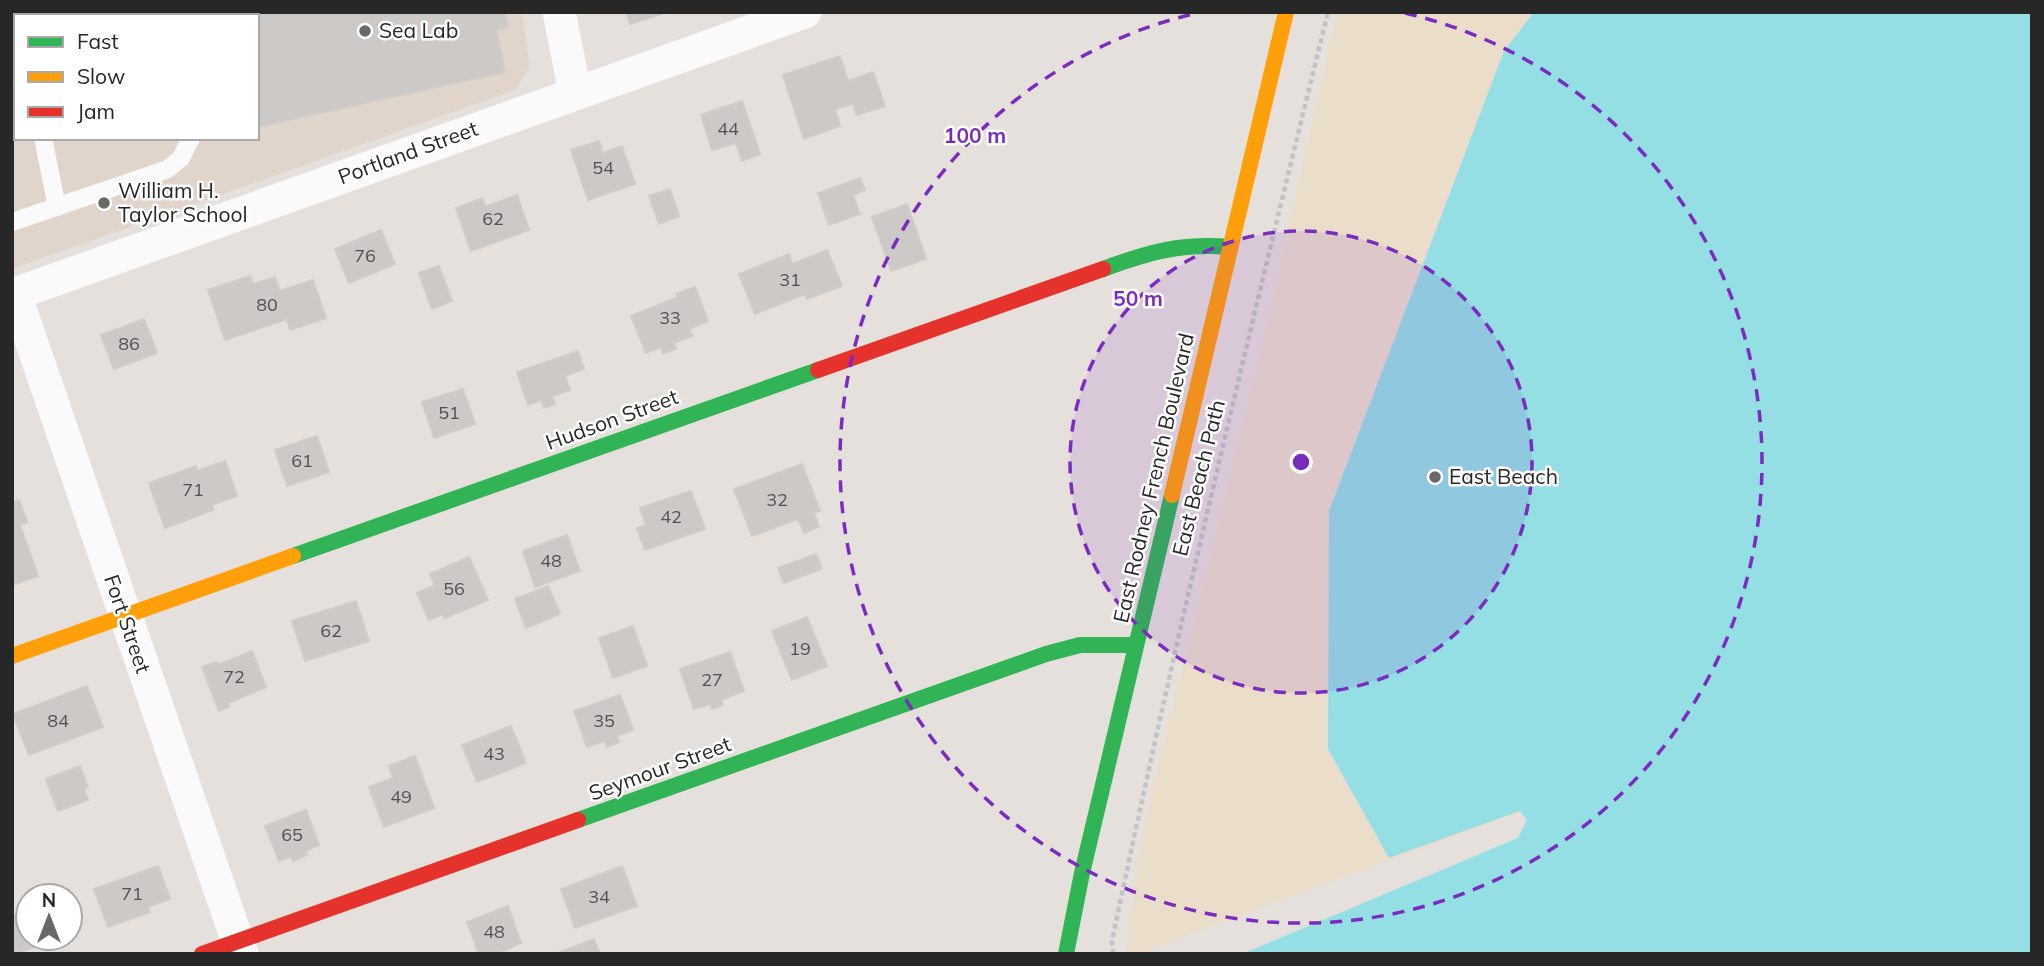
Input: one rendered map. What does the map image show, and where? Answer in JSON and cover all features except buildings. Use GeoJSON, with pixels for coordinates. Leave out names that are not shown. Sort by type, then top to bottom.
{"type":"FeatureCollection","features":[{"type":"Feature","properties":{"kind":"street"},"geometry":{"type":"LineString","coordinates":[[559,12],[575,93]]}},
{"type":"Feature","properties":{"kind":"street","name":"Portland Street"},"geometry":{"type":"LineString","coordinates":[[13,291],[805,12]]}},
{"type":"Feature","properties":{"kind":"street","name":"East Rodney French Boulevard"},"geometry":{"type":"LineString","coordinates":[[1066,954],[1082,873],[1286,12]]}},
{"type":"Feature","properties":{"kind":"street","name":"Hudson Street"},"geometry":{"type":"LineString","coordinates":[[12,656],[1153,251],[1194,244],[1230,247]]}},
{"type":"Feature","properties":{"kind":"street","name":"Fort Street"},"geometry":{"type":"LineString","coordinates":[[13,291],[240,947]]}},
{"type":"Feature","properties":{"kind":"street","name":"Seymour Street"},"geometry":{"type":"LineString","coordinates":[[202,954],[240,947],[1046,653],[1080,645],[1136,645]]}},
{"type":"Feature","properties":{"kind":"lane"},"geometry":{"type":"LineString","coordinates":[[43,140],[57,207]]}},
{"type":"Feature","properties":{"kind":"lane"},"geometry":{"type":"LineString","coordinates":[[12,222],[168,169],[181,159],[190,140]]}},
{"type":"Feature","properties":{"kind":"path","name":"East Beach Path"},"geometry":{"type":"LineString","coordinates":[[1113,954],[1112,942],[1135,823],[1184,607],[1328,12]]}},
{"type":"Feature","properties":{"kind":"shaded area","name":"William H. Taylor School"},"geometry":{"type":"Polygon","coordinates":[[[12,12],[522,12],[530,67],[515,90],[12,269],[12,12]]]}},
{"type":"Feature","properties":{"kind":"sand","name":"East Beach"},"geometry":{"type":"Polygon","coordinates":[[[1338,12],[1845,12],[1521,811],[1151,949],[1152,954],[1126,954],[1138,864],[1151,798],[1267,322],[1338,12]]]}},
{"type":"Feature","properties":{"kind":"water"},"geometry":{"type":"Polygon","coordinates":[[[1534,12],[2032,12],[2032,954],[1242,954],[1518,838],[1527,820],[1520,811],[1389,858],[1328,749],[1329,511],[1504,51],[1534,12]]]}},
{"type":"Feature","properties":{"kind":"traffic: fast"},"geometry":{"type":"LineString","coordinates":[[1103,269],[1165,250],[1196,246],[1230,247]]}},
{"type":"Feature","properties":{"kind":"traffic: fast"},"geometry":{"type":"LineString","coordinates":[[293,556],[818,370]]}},
{"type":"Feature","properties":{"kind":"traffic: fast"},"geometry":{"type":"LineString","coordinates":[[1066,954],[1082,873],[1172,495]]}},
{"type":"Feature","properties":{"kind":"traffic: fast"},"geometry":{"type":"LineString","coordinates":[[578,820],[1046,654],[1080,645],[1136,645]]}},
{"type":"Feature","properties":{"kind":"traffic: slow"},"geometry":{"type":"LineString","coordinates":[[1172,495],[1286,12]]}},
{"type":"Feature","properties":{"kind":"traffic: slow"},"geometry":{"type":"LineString","coordinates":[[12,656],[293,556]]}},
{"type":"Feature","properties":{"kind":"traffic: jam"},"geometry":{"type":"LineString","coordinates":[[818,370],[1103,269]]}},
{"type":"Feature","properties":{"kind":"traffic: jam"},"geometry":{"type":"LineString","coordinates":[[202,954],[578,820]]}},
{"type":"Feature","properties":{"kind":"place","name":"Sea Lab"},"geometry":{"type":"Point","coordinates":[365,31]}},
{"type":"Feature","properties":{"kind":"place","name":"William H. Taylor School"},"geometry":{"type":"Point","coordinates":[104,203]}},
{"type":"Feature","properties":{"kind":"place","name":"East Beach"},"geometry":{"type":"Point","coordinates":[1435,477]}}]}
